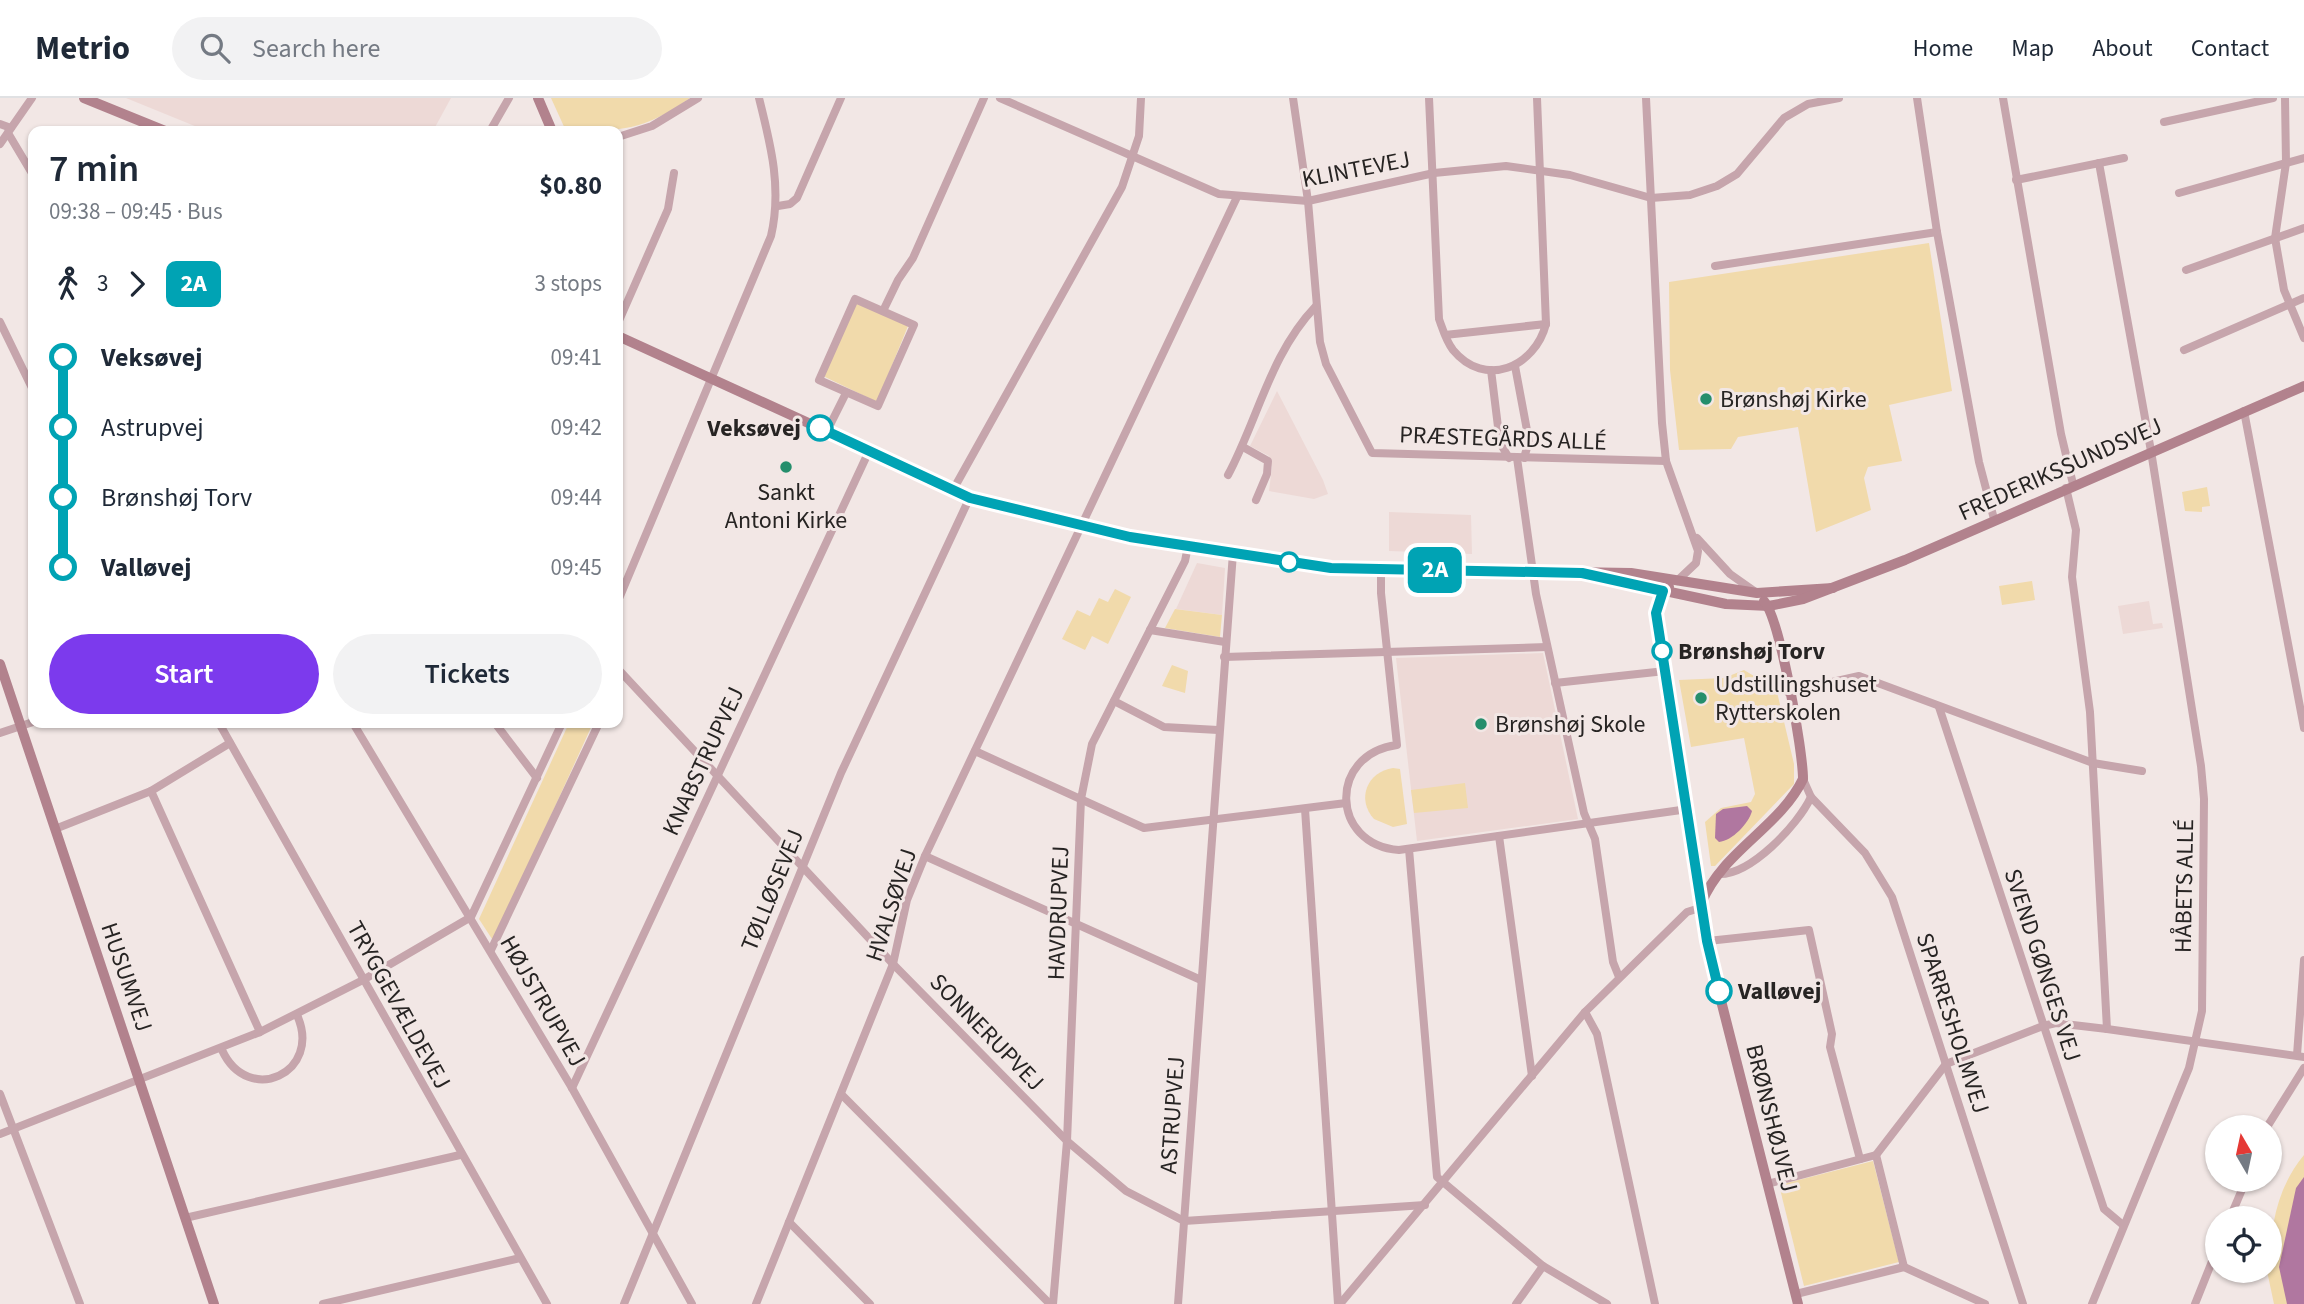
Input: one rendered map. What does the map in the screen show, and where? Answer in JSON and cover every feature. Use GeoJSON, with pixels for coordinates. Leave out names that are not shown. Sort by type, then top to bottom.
{"type":"FeatureCollection","features":[{"type":"Feature","properties":{"kind":"main road"},"geometry":{"type":"LineString","coordinates":[[84,98],[148,126]]}},
{"type":"Feature","properties":{"kind":"main road"},"geometry":{"type":"LineString","coordinates":[[538,98],[550,126]]}},
{"type":"Feature","properties":{"kind":"main road","name":"FREDERIKSSUNDSVEJ"},"geometry":{"type":"LineString","coordinates":[[623,338],[970,498],[1082,526],[1331,568],[1631,573],[1757,593],[1833,588]]}},
{"type":"Feature","properties":{"kind":"main road","name":"FREDERIKSSUNDSVEJ"},"geometry":{"type":"LineString","coordinates":[[1582,573],[1726,604],[1769,606],[1833,588],[1905,560],[2304,386]]}},
{"type":"Feature","properties":{"kind":"main road"},"geometry":{"type":"LineString","coordinates":[[1663,591],[1677,581]]}},
{"type":"Feature","properties":{"kind":"main road","name":"BRØNSHØJVEJ"},"geometry":{"type":"LineString","coordinates":[[1663,591],[1656,613],[1707,941],[1797,1299]]}},
{"type":"Feature","properties":{"kind":"main road"},"geometry":{"type":"LineString","coordinates":[[1703,905],[1718,874],[1789,801],[1803,779],[1784,661],[1769,606],[1757,593]]}},
{"type":"Feature","properties":{"kind":"main road","name":"HUSUMVEJ"},"geometry":{"type":"LineString","coordinates":[[0,664],[214,1304]]}},
{"type":"Feature","properties":{"kind":"main road"},"geometry":{"type":"LineString","coordinates":[[1693,844],[1702,869],[1718,874]]}},
{"type":"Feature","properties":{"kind":"street"},"geometry":{"type":"LineString","coordinates":[[0,144],[32,98]]}},
{"type":"Feature","properties":{"kind":"street"},"geometry":{"type":"LineString","coordinates":[[493,126],[509,98]]}},
{"type":"Feature","properties":{"kind":"street"},"geometry":{"type":"LineString","coordinates":[[623,135],[652,126],[698,98]]}},
{"type":"Feature","properties":{"kind":"street"},"geometry":{"type":"LineString","coordinates":[[623,589],[713,381],[771,236],[778,206],[776,169],[759,98]]}},
{"type":"Feature","properties":{"kind":"street"},"geometry":{"type":"LineString","coordinates":[[778,206],[790,204],[797,198],[841,98]]}},
{"type":"Feature","properties":{"kind":"street"},"geometry":{"type":"LineString","coordinates":[[883,311],[898,280],[913,258],[984,98]]}},
{"type":"Feature","properties":{"kind":"street","name":"KLINTEVEJ"},"geometry":{"type":"LineString","coordinates":[[1000,98],[1219,194],[1308,201],[1472,167],[1540,169],[1651,198],[1690,195],[1727,181],[1746,164],[1773,127],[1784,118],[1808,104],[1839,98]]}},
{"type":"Feature","properties":{"kind":"street"},"geometry":{"type":"LineString","coordinates":[[953,490],[1122,187],[1139,136],[1141,98]]}},
{"type":"Feature","properties":{"kind":"street","name":"PRÆSTEGÅRDS ALLÉ"},"geometry":{"type":"LineString","coordinates":[[1293,98],[1308,201],[1320,342],[1326,363],[1372,453],[1666,461]]}},
{"type":"Feature","properties":{"kind":"street"},"geometry":{"type":"LineString","coordinates":[[1429,98],[1438,306],[1444,335],[1462,359],[1490,370],[1515,366],[1536,349],[1546,324],[1537,98]]}},
{"type":"Feature","properties":{"kind":"street"},"geometry":{"type":"LineString","coordinates":[[1646,98],[1666,461],[1695,536],[1699,557],[1677,581]]}},
{"type":"Feature","properties":{"kind":"street"},"geometry":{"type":"LineString","coordinates":[[1917,98],[1937,232],[1982,473],[1994,519]]}},
{"type":"Feature","properties":{"kind":"street"},"geometry":{"type":"LineString","coordinates":[[2003,98],[2076,530],[2071,577],[2089,700],[2107,1029]]}},
{"type":"Feature","properties":{"kind":"street"},"geometry":{"type":"LineString","coordinates":[[2164,122],[2273,98]]}},
{"type":"Feature","properties":{"kind":"street"},"geometry":{"type":"LineString","coordinates":[[2286,98],[2286,163],[2275,238],[2282,283],[2304,338]]}},
{"type":"Feature","properties":{"kind":"street"},"geometry":{"type":"LineString","coordinates":[[0,124],[10,130],[28,165]]}},
{"type":"Feature","properties":{"kind":"street"},"geometry":{"type":"LineString","coordinates":[[2016,180],[2124,158]]}},
{"type":"Feature","properties":{"kind":"street"},"geometry":{"type":"LineString","coordinates":[[2179,193],[2304,158]]}},
{"type":"Feature","properties":{"kind":"street","name":"HÅBETS ALLÉ"},"geometry":{"type":"LineString","coordinates":[[2092,1304],[2189,1068],[2196,1042],[2202,1010],[2204,799],[2151,451],[2099,163]]}},
{"type":"Feature","properties":{"kind":"street"},"geometry":{"type":"LineString","coordinates":[[623,312],[668,209],[674,173]]}},
{"type":"Feature","properties":{"kind":"street","name":"HVALSØVEJ"},"geometry":{"type":"LineString","coordinates":[[755,1304],[893,964],[907,900],[925,856],[1237,197]]}},
{"type":"Feature","properties":{"kind":"street"},"geometry":{"type":"LineString","coordinates":[[2186,270],[2304,228]]}},
{"type":"Feature","properties":{"kind":"street"},"geometry":{"type":"LineString","coordinates":[[1714,266],[1937,232]]}},
{"type":"Feature","properties":{"kind":"street"},"geometry":{"type":"LineString","coordinates":[[2185,350],[2304,298]]}},
{"type":"Feature","properties":{"kind":"street"},"geometry":{"type":"LineString","coordinates":[[855,299],[883,311],[914,324],[878,406],[819,380],[855,299]]}},
{"type":"Feature","properties":{"kind":"street"},"geometry":{"type":"LineString","coordinates":[[1227,475],[1242,447],[1254,411],[1295,328],[1316,306]]}},
{"type":"Feature","properties":{"kind":"street"},"geometry":{"type":"LineString","coordinates":[[0,323],[28,380]]}},
{"type":"Feature","properties":{"kind":"street"},"geometry":{"type":"LineString","coordinates":[[1444,335],[1546,324]]}},
{"type":"Feature","properties":{"kind":"street"},"geometry":{"type":"LineString","coordinates":[[1515,366],[1529,441],[1516,458]]}},
{"type":"Feature","properties":{"kind":"street"},"geometry":{"type":"LineString","coordinates":[[1490,370],[1500,443],[1516,458],[1547,647],[1588,824],[1595,839],[1612,962],[1619,976]]}},
{"type":"Feature","properties":{"kind":"street"},"geometry":{"type":"LineString","coordinates":[[827,431],[846,393]]}},
{"type":"Feature","properties":{"kind":"street"},"geometry":{"type":"LineString","coordinates":[[2244,411],[2304,728]]}},
{"type":"Feature","properties":{"kind":"street"},"geometry":{"type":"LineString","coordinates":[[1242,447],[1268,461],[1267,474],[1256,500]]}},
{"type":"Feature","properties":{"kind":"street","name":"KNABSTRUPVEJ"},"geometry":{"type":"LineString","coordinates":[[572,1088],[869,451]]}},
{"type":"Feature","properties":{"kind":"street","name":"TØLLØSEVEJ"},"geometry":{"type":"LineString","coordinates":[[624,1304],[841,773],[970,498]]}},
{"type":"Feature","properties":{"kind":"street"},"geometry":{"type":"LineString","coordinates":[[1695,536],[1730,574],[1757,593]]}},
{"type":"Feature","properties":{"kind":"street","name":"HAVDRUPVEJ"},"geometry":{"type":"LineString","coordinates":[[1051,1304],[1067,1141],[1081,799],[1092,744],[1185,562],[1188,545]]}},
{"type":"Feature","properties":{"kind":"street","name":"ASTRUPVEJ"},"geometry":{"type":"LineString","coordinates":[[1178,1304],[1233,553]]}},
{"type":"Feature","properties":{"kind":"street"},"geometry":{"type":"LineString","coordinates":[[1381,570],[1397,745],[1378,749],[1356,767],[1348,784],[1346,803],[1357,830],[1372,843],[1390,849],[1409,849],[1688,809]]}},
{"type":"Feature","properties":{"kind":"street"},"geometry":{"type":"LineString","coordinates":[[1150,630],[1225,642]]}},
{"type":"Feature","properties":{"kind":"street"},"geometry":{"type":"LineString","coordinates":[[1224,657],[1547,647]]}},
{"type":"Feature","properties":{"kind":"street"},"geometry":{"type":"LineString","coordinates":[[1555,683],[1665,671]]}},
{"type":"Feature","properties":{"kind":"street","name":"SONNERUPVEJ"},"geometry":{"type":"LineString","coordinates":[[623,674],[893,964],[1067,1141],[1126,1191],[1184,1221]]}},
{"type":"Feature","properties":{"kind":"street"},"geometry":{"type":"LineString","coordinates":[[1788,692],[1859,676],[2093,763],[2142,771]]}},
{"type":"Feature","properties":{"kind":"street"},"geometry":{"type":"LineString","coordinates":[[1114,701],[1164,727],[1218,730]]}},
{"type":"Feature","properties":{"kind":"street","name":"SVEND GØNGES VEJ"},"geometry":{"type":"LineString","coordinates":[[1940,708],[2104,1209],[2123,1225]]}},
{"type":"Feature","properties":{"kind":"street"},"geometry":{"type":"LineString","coordinates":[[0,733],[28,724]]}},
{"type":"Feature","properties":{"kind":"street","name":"TRYGGEVÆLDEVEJ"},"geometry":{"type":"LineString","coordinates":[[222,728],[460,1155],[547,1304]]}},
{"type":"Feature","properties":{"kind":"street","name":"HØJSTRUPVEJ"},"geometry":{"type":"LineString","coordinates":[[356,728],[572,1088],[692,1304]]}},
{"type":"Feature","properties":{"kind":"street"},"geometry":{"type":"LineString","coordinates":[[499,728],[537,778]]}},
{"type":"Feature","properties":{"kind":"street"},"geometry":{"type":"LineString","coordinates":[[0,1134],[222,1050],[297,1015],[471,917],[560,728]]}},
{"type":"Feature","properties":{"kind":"street"},"geometry":{"type":"LineString","coordinates":[[491,950],[597,728]]}},
{"type":"Feature","properties":{"kind":"street"},"geometry":{"type":"LineString","coordinates":[[55,829],[151,791],[230,743]]}},
{"type":"Feature","properties":{"kind":"street"},"geometry":{"type":"LineString","coordinates":[[975,751],[1144,828],[1346,803]]}},
{"type":"Feature","properties":{"kind":"street","name":"SPARRESHOLMVEJ"},"geometry":{"type":"LineString","coordinates":[[1803,779],[1811,797],[1865,853],[1892,897],[2023,1304]]}},
{"type":"Feature","properties":{"kind":"street"},"geometry":{"type":"LineString","coordinates":[[151,791],[260,1032]]}},
{"type":"Feature","properties":{"kind":"street"},"geometry":{"type":"LineString","coordinates":[[1718,874],[1731,875],[1747,867],[1804,812],[1811,797]]}},
{"type":"Feature","properties":{"kind":"street"},"geometry":{"type":"LineString","coordinates":[[1305,808],[1339,1304]]}},
{"type":"Feature","properties":{"kind":"street"},"geometry":{"type":"LineString","coordinates":[[1499,836],[1532,1076]]}},
{"type":"Feature","properties":{"kind":"street"},"geometry":{"type":"LineString","coordinates":[[1409,849],[1437,1177],[1543,1266],[1608,1304]]}},
{"type":"Feature","properties":{"kind":"street"},"geometry":{"type":"LineString","coordinates":[[925,856],[1201,979]]}},
{"type":"Feature","properties":{"kind":"street"},"geometry":{"type":"LineString","coordinates":[[1339,1304],[1444,1183],[1585,1012],[1686,912],[1703,905]]}},
{"type":"Feature","properties":{"kind":"street"},"geometry":{"type":"LineString","coordinates":[[1707,941],[1809,930],[1832,1034],[1830,1047],[1860,1159]]}},
{"type":"Feature","properties":{"kind":"street"},"geometry":{"type":"LineString","coordinates":[[1767,1184],[1876,1155],[1947,1064],[2043,1026],[2056,1023],[2301,1056],[2304,960]]}},
{"type":"Feature","properties":{"kind":"street"},"geometry":{"type":"LineString","coordinates":[[1585,1012],[1597,1034],[1655,1304]]}},
{"type":"Feature","properties":{"kind":"street"},"geometry":{"type":"LineString","coordinates":[[222,1050],[234,1070],[244,1076],[270,1079],[282,1074],[293,1066],[304,1041],[297,1015]]}},
{"type":"Feature","properties":{"kind":"street"},"geometry":{"type":"LineString","coordinates":[[2275,1115],[2304,1068]]}},
{"type":"Feature","properties":{"kind":"street"},"geometry":{"type":"LineString","coordinates":[[0,1094],[80,1304]]}},
{"type":"Feature","properties":{"kind":"street"},"geometry":{"type":"LineString","coordinates":[[841,1094],[1051,1304]]}},
{"type":"Feature","properties":{"kind":"street"},"geometry":{"type":"LineString","coordinates":[[186,1218],[460,1155]]}},
{"type":"Feature","properties":{"kind":"street"},"geometry":{"type":"LineString","coordinates":[[1876,1155],[1904,1267]]}},
{"type":"Feature","properties":{"kind":"street"},"geometry":{"type":"LineString","coordinates":[[1184,1221],[1425,1205]]}},
{"type":"Feature","properties":{"kind":"street"},"geometry":{"type":"LineString","coordinates":[[789,1222],[870,1304]]}},
{"type":"Feature","properties":{"kind":"street"},"geometry":{"type":"LineString","coordinates":[[323,1304],[520,1258]]}},
{"type":"Feature","properties":{"kind":"street"},"geometry":{"type":"LineString","coordinates":[[1516,1304],[1543,1266]]}},
{"type":"Feature","properties":{"kind":"street"},"geometry":{"type":"LineString","coordinates":[[1797,1299],[1904,1267],[1985,1304]]}},
{"type":"Feature","properties":{"kind":"street"},"geometry":{"type":"LineString","coordinates":[[2195,1304],[2205,1279]]}},
{"type":"Feature","properties":{"kind":"shaded area"},"geometry":{"type":"Polygon","coordinates":[[[126,98],[451,98],[436,126],[195,126],[126,98]]]}},
{"type":"Feature","properties":{"kind":"shaded area"},"geometry":{"type":"Polygon","coordinates":[[[551,98],[690,98],[659,117],[631,127],[564,126],[551,98]]]}},
{"type":"Feature","properties":{"kind":"shaded area"},"geometry":{"type":"Polygon","coordinates":[[[1929,243],[1952,391],[1889,405],[1902,461],[1868,467],[1864,478],[1871,510],[1816,532],[1798,427],[1738,437],[1731,449],[1679,450],[1670,370],[1669,282],[1929,243]]]}},
{"type":"Feature","properties":{"kind":"shaded area"},"geometry":{"type":"Polygon","coordinates":[[[857,303],[908,326],[877,402],[823,376],[857,303]]]}},
{"type":"Feature","properties":{"kind":"shaded area"},"geometry":{"type":"Polygon","coordinates":[[[1277,391],[1328,494],[1314,499],[1269,491],[1272,467],[1269,456],[1250,446],[1277,391]]]}},
{"type":"Feature","properties":{"kind":"shaded area"},"geometry":{"type":"Polygon","coordinates":[[[2207,487],[2210,506],[2202,507],[2202,512],[2185,511],[2182,492],[2207,487]]]}},
{"type":"Feature","properties":{"kind":"shaded area"},"geometry":{"type":"Polygon","coordinates":[[[1389,512],[1471,515],[1472,554],[1389,551],[1389,512]]]}},
{"type":"Feature","properties":{"kind":"shaded area"},"geometry":{"type":"Polygon","coordinates":[[[1197,563],[1225,568],[1222,615],[1176,609],[1197,563]]]}},
{"type":"Feature","properties":{"kind":"shaded area"},"geometry":{"type":"Polygon","coordinates":[[[2032,581],[2035,600],[2002,605],[1999,586],[2032,581]]]}},
{"type":"Feature","properties":{"kind":"shaded area"},"geometry":{"type":"Polygon","coordinates":[[[1115,589],[1131,597],[1108,644],[1092,636],[1085,650],[1062,639],[1077,610],[1090,616],[1099,598],[1108,602],[1115,589]]]}},
{"type":"Feature","properties":{"kind":"shaded area"},"geometry":{"type":"Polygon","coordinates":[[[2149,601],[2153,624],[2162,623],[2163,628],[2123,634],[2118,606],[2149,601]]]}},
{"type":"Feature","properties":{"kind":"shaded area"},"geometry":{"type":"Polygon","coordinates":[[[1175,609],[1222,615],[1220,637],[1165,628],[1175,609]]]}},
{"type":"Feature","properties":{"kind":"shaded area","name":"Brønshøj Skole"},"geometry":{"type":"Polygon","coordinates":[[[1543,653],[1578,819],[1417,841],[1396,658],[1543,653]]]}},
{"type":"Feature","properties":{"kind":"shaded area"},"geometry":{"type":"Polygon","coordinates":[[[1172,665],[1188,671],[1185,693],[1162,686],[1172,665]]]}},
{"type":"Feature","properties":{"kind":"shaded area"},"geometry":{"type":"Polygon","coordinates":[[[1744,670],[1754,676],[1773,675],[1794,764],[1794,784],[1715,866],[1711,866],[1705,822],[1721,808],[1751,802],[1755,794],[1744,738],[1691,747],[1679,680],[1724,678],[1744,670]]]}},
{"type":"Feature","properties":{"kind":"shaded area"},"geometry":{"type":"Polygon","coordinates":[[[567,728],[591,728],[496,936],[492,939],[479,919],[567,728]]]}},
{"type":"Feature","properties":{"kind":"shaded area"},"geometry":{"type":"Polygon","coordinates":[[[1393,768],[1400,769],[1407,824],[1393,827],[1374,819],[1365,795],[1377,775],[1393,768]]]}},
{"type":"Feature","properties":{"kind":"shaded area"},"geometry":{"type":"Polygon","coordinates":[[[1465,783],[1468,808],[1414,813],[1411,790],[1465,783]]]}},
{"type":"Feature","properties":{"kind":"shaded area"},"geometry":{"type":"Polygon","coordinates":[[[1747,806],[1752,811],[1744,826],[1734,835],[1719,842],[1715,838],[1716,814],[1723,809],[1747,806]]]}},
{"type":"Feature","properties":{"kind":"shaded area"},"geometry":{"type":"Polygon","coordinates":[[[2304,1155],[2304,1304],[2274,1304],[2270,1283],[2282,1283],[2282,1206],[2277,1206],[2304,1155]]]}},
{"type":"Feature","properties":{"kind":"shaded area"},"geometry":{"type":"Polygon","coordinates":[[[1873,1161],[1899,1262],[1804,1286],[1779,1185],[1873,1161]]]}},
{"type":"Feature","properties":{"kind":"shaded area"},"geometry":{"type":"Polygon","coordinates":[[[2304,1177],[2304,1304],[2287,1304],[2282,1281],[2282,1253],[2296,1188],[2304,1177]]]}},
{"type":"Feature","properties":{"kind":"bus line","name":"2A"},"geometry":{"type":"LineString","coordinates":[[820,428],[970,498],[1130,537],[1331,568],[1582,573],[1663,591],[1656,613],[1707,941],[1719,991]]}},
{"type":"Feature","properties":{"kind":"place","name":"Brønshøj Kirke"},"geometry":{"type":"Point","coordinates":[1706,399]}},
{"type":"Feature","properties":{"kind":"place","name":"Veksøvej"},"geometry":{"type":"Point","coordinates":[820,428]}},
{"type":"Feature","properties":{"kind":"place","name":"Sankt Antoni Kirke"},"geometry":{"type":"Point","coordinates":[786,467]}},
{"type":"Feature","properties":{"kind":"place","name":"Brønshøj Torv"},"geometry":{"type":"Point","coordinates":[1662,651]}},
{"type":"Feature","properties":{"kind":"place","name":"Udstillingshuset Rytterskolen"},"geometry":{"type":"Point","coordinates":[1701,698]}},
{"type":"Feature","properties":{"kind":"place","name":"Brønshøj Skole"},"geometry":{"type":"Point","coordinates":[1481,724]}},
{"type":"Feature","properties":{"kind":"place","name":"Valløvej"},"geometry":{"type":"Point","coordinates":[1719,991]}}]}
